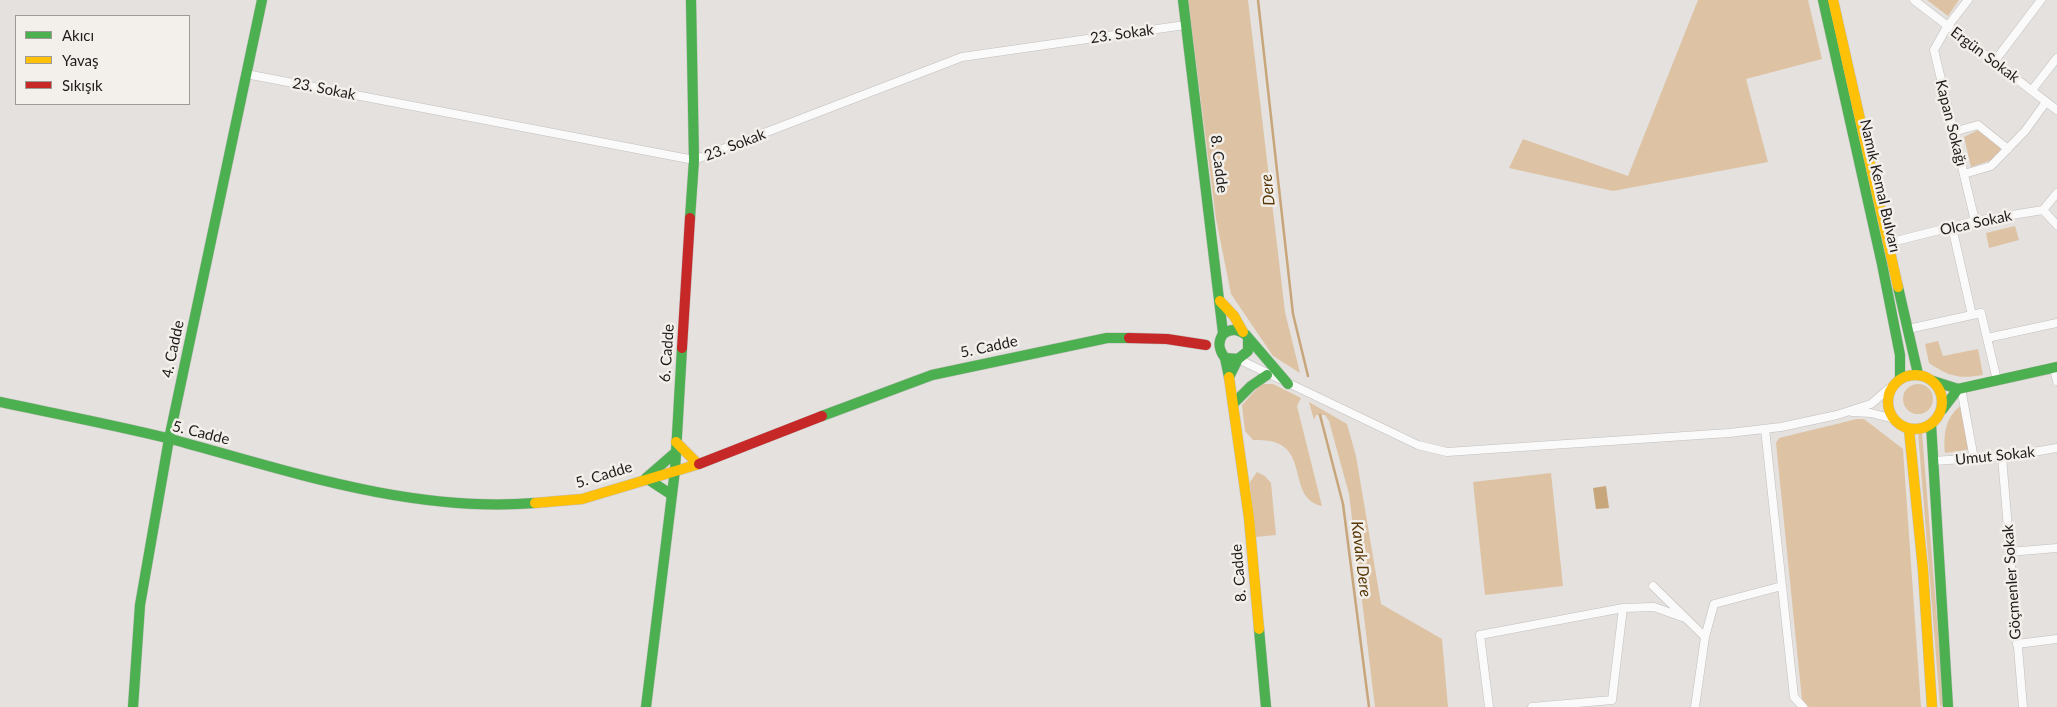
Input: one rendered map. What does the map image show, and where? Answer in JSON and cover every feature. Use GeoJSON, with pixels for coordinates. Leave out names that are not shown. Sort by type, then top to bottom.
{"type":"FeatureCollection","features":[{"type":"Feature","properties":{"kind":"street","name":"4. Cadde"},"geometry":{"type":"LineString","coordinates":[[133,707],[140,606],[169,439],[262,0]]}},
{"type":"Feature","properties":{"kind":"street","name":"6. Cadde"},"geometry":{"type":"LineString","coordinates":[[646,707],[675,470],[694,160],[691,0]]}},
{"type":"Feature","properties":{"kind":"street","name":"8. Cadde"},"geometry":{"type":"LineString","coordinates":[[1183,0],[1220,301],[1221,337]]}},
{"type":"Feature","properties":{"kind":"street","name":"Namık Kemal Bulvarı"},"geometry":{"type":"LineString","coordinates":[[1823,0],[1882,264],[1900,355],[1896,382]]}},
{"type":"Feature","properties":{"kind":"street","name":"Namık Kemal Bulvarı"},"geometry":{"type":"LineString","coordinates":[[1833,0],[1918,374]]}},
{"type":"Feature","properties":{"kind":"street","name":"Ergün Sokak"},"geometry":{"type":"LineString","coordinates":[[1914,0],[2057,110]]}},
{"type":"Feature","properties":{"kind":"street","name":"Kapan Sokağı"},"geometry":{"type":"LineString","coordinates":[[1968,0],[1947,27],[1934,50],[1952,132],[1975,221]]}},
{"type":"Feature","properties":{"kind":"street"},"geometry":{"type":"LineString","coordinates":[[1994,62],[2041,0]]}},
{"type":"Feature","properties":{"kind":"street","name":"23. Sokak"},"geometry":{"type":"LineString","coordinates":[[246,74],[694,160],[962,57],[1185,24]]}},
{"type":"Feature","properties":{"kind":"street"},"geometry":{"type":"LineString","coordinates":[[2032,90],[2057,58]]}},
{"type":"Feature","properties":{"kind":"street"},"geometry":{"type":"LineString","coordinates":[[1964,174],[1991,166],[2008,149],[2046,102]]}},
{"type":"Feature","properties":{"kind":"street"},"geometry":{"type":"LineString","coordinates":[[1952,132],[1978,126],[2008,149]]}},
{"type":"Feature","properties":{"kind":"street"},"geometry":{"type":"LineString","coordinates":[[2057,193],[2043,210],[2057,225]]}},
{"type":"Feature","properties":{"kind":"street","name":"Olca Sokak"},"geometry":{"type":"LineString","coordinates":[[1888,243],[1975,221],[2043,210]]}},
{"type":"Feature","properties":{"kind":"street"},"geometry":{"type":"LineString","coordinates":[[1952,227],[1972,316]]}},
{"type":"Feature","properties":{"kind":"street"},"geometry":{"type":"LineString","coordinates":[[1220,301],[1234,316],[1245,335],[1288,384]]}},
{"type":"Feature","properties":{"kind":"street"},"geometry":{"type":"LineString","coordinates":[[1908,329],[1981,313],[1997,380]]}},
{"type":"Feature","properties":{"kind":"street"},"geometry":{"type":"LineString","coordinates":[[1987,338],[2057,323]]}},
{"type":"Feature","properties":{"kind":"street"},"geometry":{"type":"LineString","coordinates":[[1229,377],[1238,360],[1248,351],[1245,335],[1235,329],[1206,345],[1223,356],[1238,360],[1418,445],[1447,452],[1765,429],[1848,412],[1872,404],[1896,382],[1908,375],[1918,374],[1933,381],[1960,388],[2056,368],[2057,381]]}},
{"type":"Feature","properties":{"kind":"street"},"geometry":{"type":"LineString","coordinates":[[1221,337],[1223,356]]}},
{"type":"Feature","properties":{"kind":"street","name":"5. Cadde"},"geometry":{"type":"LineString","coordinates":[[0,402],[169,439],[359,488],[435,501],[489,504],[562,501],[582,499],[646,478],[698,464],[879,394],[932,375],[964,367],[1107,338],[1167,339],[1206,345]]}},
{"type":"Feature","properties":{"kind":"street","name":"8. Cadde"},"geometry":{"type":"LineString","coordinates":[[1223,356],[1229,377],[1248,518],[1266,707]]}},
{"type":"Feature","properties":{"kind":"street"},"geometry":{"type":"LineString","coordinates":[[1233,404],[1251,386],[1267,374]]}},
{"type":"Feature","properties":{"kind":"street"},"geometry":{"type":"LineString","coordinates":[[1933,381],[1942,395],[1941,411]]}},
{"type":"Feature","properties":{"kind":"street"},"geometry":{"type":"LineString","coordinates":[[1894,419],[1887,402],[1896,382]]}},
{"type":"Feature","properties":{"kind":"street"},"geometry":{"type":"LineString","coordinates":[[1848,412],[1872,413],[1894,419],[1909,429],[1923,428],[1931,424],[1960,388]]}},
{"type":"Feature","properties":{"kind":"street"},"geometry":{"type":"LineString","coordinates":[[1960,388],[1974,459]]}},
{"type":"Feature","properties":{"kind":"street"},"geometry":{"type":"LineString","coordinates":[[1931,424],[1948,707]]}},
{"type":"Feature","properties":{"kind":"street"},"geometry":{"type":"LineString","coordinates":[[1765,429],[1794,697],[1792,707]]}},
{"type":"Feature","properties":{"kind":"street"},"geometry":{"type":"LineString","coordinates":[[1909,429],[1923,570],[1932,707]]}},
{"type":"Feature","properties":{"kind":"street"},"geometry":{"type":"LineString","coordinates":[[672,495],[646,478],[676,447],[698,464]]}},
{"type":"Feature","properties":{"kind":"street","name":"Umut Sokak"},"geometry":{"type":"LineString","coordinates":[[1933,462],[2002,457],[2057,448]]}},
{"type":"Feature","properties":{"kind":"street","name":"Göçmenler Sokak"},"geometry":{"type":"LineString","coordinates":[[2002,457],[2023,707]]}},
{"type":"Feature","properties":{"kind":"street"},"geometry":{"type":"LineString","coordinates":[[2010,552],[2057,548]]}},
{"type":"Feature","properties":{"kind":"street"},"geometry":{"type":"LineString","coordinates":[[1653,586],[1705,637]]}},
{"type":"Feature","properties":{"kind":"street"},"geometry":{"type":"LineString","coordinates":[[1695,707],[1705,637],[1714,604],[1782,586]]}},
{"type":"Feature","properties":{"kind":"street"},"geometry":{"type":"LineString","coordinates":[[1489,707],[1480,635],[1623,608],[1654,607],[1686,618]]}},
{"type":"Feature","properties":{"kind":"street"},"geometry":{"type":"LineString","coordinates":[[1532,707],[1598,704],[1612,700],[1623,608]]}},
{"type":"Feature","properties":{"kind":"street"},"geometry":{"type":"LineString","coordinates":[[2017,644],[2057,639]]}},
{"type":"Feature","properties":{"kind":"street"},"geometry":{"type":"LineString","coordinates":[[1794,697],[1803,707]]}},
{"type":"Feature","properties":{"kind":"shaded area"},"geometry":{"type":"Polygon","coordinates":[[[1188,0],[1248,0],[1285,312],[1300,373],[1273,356],[1231,294],[1216,219],[1188,0]]]}},
{"type":"Feature","properties":{"kind":"shaded area"},"geometry":{"type":"Polygon","coordinates":[[[1698,0],[1808,0],[1822,59],[1746,79],[1768,162],[1613,191],[1509,168],[1523,139],[1628,176],[1698,0]]]}},
{"type":"Feature","properties":{"kind":"shaded area"},"geometry":{"type":"Polygon","coordinates":[[[1927,0],[1959,0],[1948,16],[1927,0]]]}},
{"type":"Feature","properties":{"kind":"shaded area"},"geometry":{"type":"Polygon","coordinates":[[[1978,130],[2003,150],[1992,160],[1971,167],[1964,137],[1978,130]]]}},
{"type":"Feature","properties":{"kind":"shaded area"},"geometry":{"type":"Polygon","coordinates":[[[2015,226],[2019,240],[1989,248],[1986,233],[2015,226]]]}},
{"type":"Feature","properties":{"kind":"shaded area"},"geometry":{"type":"Polygon","coordinates":[[[1938,341],[1943,356],[1978,349],[1983,375],[1955,376],[1929,363],[1925,344],[1938,341]]]}},
{"type":"Feature","properties":{"kind":"shaded area"},"geometry":{"type":"Polygon","coordinates":[[[1261,384],[1273,384],[1301,398],[1297,406],[1322,506],[1312,502],[1305,495],[1296,466],[1286,449],[1274,442],[1253,440],[1245,431],[1242,405],[1261,384]]]}},
{"type":"Feature","properties":{"kind":"shaded area"},"geometry":{"type":"Polygon","coordinates":[[[1918,384],[1929,388],[1933,399],[1929,410],[1918,414],[1907,410],[1903,399],[1907,388],[1918,384]]]}},
{"type":"Feature","properties":{"kind":"shaded area"},"geometry":{"type":"Polygon","coordinates":[[[1309,402],[1347,424],[1356,456],[1381,604],[1442,639],[1448,707],[1375,707],[1349,494],[1329,421],[1325,415],[1316,415],[1314,420],[1309,402]]]}},
{"type":"Feature","properties":{"kind":"shaded area"},"geometry":{"type":"Polygon","coordinates":[[[1963,404],[1972,449],[1945,453],[1945,432],[1949,419],[1957,408],[1963,404]]]}},
{"type":"Feature","properties":{"kind":"shaded area"},"geometry":{"type":"Polygon","coordinates":[[[1857,419],[1864,419],[1903,449],[1921,707],[1809,707],[1802,700],[1776,443],[1779,438],[1857,419]]]}},
{"type":"Feature","properties":{"kind":"shaded area"},"geometry":{"type":"Polygon","coordinates":[[[1918,432],[1922,432],[1944,706],[1940,706],[1918,432]]]}},
{"type":"Feature","properties":{"kind":"shaded area"},"geometry":{"type":"Polygon","coordinates":[[[1257,472],[1265,476],[1271,483],[1276,535],[1255,537],[1250,482],[1257,472]]]}},
{"type":"Feature","properties":{"kind":"shaded area"},"geometry":{"type":"Polygon","coordinates":[[[1551,473],[1563,586],[1485,595],[1473,482],[1551,473]]]}},
{"type":"Feature","properties":{"kind":"shaded area"},"geometry":{"type":"Polygon","coordinates":[[[1606,486],[1609,508],[1596,509],[1593,488],[1606,486]]]}},
{"type":"Feature","properties":{"kind":"waterway","name":"Dere"},"geometry":{"type":"LineString","coordinates":[[1258,0],[1293,314],[1308,376]]}},
{"type":"Feature","properties":{"kind":"waterway","name":"Kavak Dere"},"geometry":{"type":"LineString","coordinates":[[1320,415],[1343,504],[1369,707]]}},
{"type":"Feature","properties":{"kind":"traffic: fast"},"geometry":{"type":"LineString","coordinates":[[133,707],[140,605],[169,439],[262,0]]}},
{"type":"Feature","properties":{"kind":"traffic: fast"},"geometry":{"type":"LineString","coordinates":[[690,218],[694,160],[691,0]]}},
{"type":"Feature","properties":{"kind":"traffic: fast"},"geometry":{"type":"LineString","coordinates":[[1183,0],[1223,333]]}},
{"type":"Feature","properties":{"kind":"traffic: fast"},"geometry":{"type":"LineString","coordinates":[[1823,0],[1882,264],[1900,355],[1900,379]]}},
{"type":"Feature","properties":{"kind":"traffic: fast"},"geometry":{"type":"LineString","coordinates":[[1898,287],[1918,374]]}},
{"type":"Feature","properties":{"kind":"traffic: fast"},"geometry":{"type":"LineString","coordinates":[[1248,339],[1248,351],[1238,359],[1225,358],[1221,352],[1220,340],[1223,334],[1234,330],[1240,331],[1246,335],[1288,384]]}},
{"type":"Feature","properties":{"kind":"traffic: fast"},"geometry":{"type":"LineString","coordinates":[[822,416],[932,375],[1107,338],[1129,338]]}},
{"type":"Feature","properties":{"kind":"traffic: fast"},"geometry":{"type":"LineString","coordinates":[[646,707],[675,470],[682,348]]}},
{"type":"Feature","properties":{"kind":"traffic: fast"},"geometry":{"type":"LineString","coordinates":[[1225,358],[1229,377],[1238,359]]}},
{"type":"Feature","properties":{"kind":"traffic: fast"},"geometry":{"type":"LineString","coordinates":[[1958,389],[2057,367]]}},
{"type":"Feature","properties":{"kind":"traffic: fast"},"geometry":{"type":"LineString","coordinates":[[1233,404],[1251,386],[1267,375]]}},
{"type":"Feature","properties":{"kind":"traffic: fast"},"geometry":{"type":"LineString","coordinates":[[1933,381],[1958,389]]}},
{"type":"Feature","properties":{"kind":"traffic: fast"},"geometry":{"type":"LineString","coordinates":[[1942,410],[1958,389]]}},
{"type":"Feature","properties":{"kind":"traffic: fast"},"geometry":{"type":"LineString","coordinates":[[0,402],[150,434],[305,476],[396,496],[442,502],[535,503]]}},
{"type":"Feature","properties":{"kind":"traffic: fast"},"geometry":{"type":"LineString","coordinates":[[1931,424],[1948,707]]}},
{"type":"Feature","properties":{"kind":"traffic: fast"},"geometry":{"type":"LineString","coordinates":[[672,495],[646,478],[676,452]]}},
{"type":"Feature","properties":{"kind":"traffic: fast"},"geometry":{"type":"LineString","coordinates":[[1259,629],[1266,707]]}},
{"type":"Feature","properties":{"kind":"traffic: slow"},"geometry":{"type":"LineString","coordinates":[[1833,0],[1898,287]]}},
{"type":"Feature","properties":{"kind":"traffic: slow"},"geometry":{"type":"LineString","coordinates":[[1220,301],[1234,316],[1243,332]]}},
{"type":"Feature","properties":{"kind":"traffic: slow"},"geometry":{"type":"LineString","coordinates":[[1910,375],[1920,375],[1930,379],[1938,387],[1942,402],[1938,417],[1930,425],[1920,429],[1910,429],[1900,425],[1892,417],[1888,407],[1888,397],[1892,387],[1900,379],[1910,375]]}},
{"type":"Feature","properties":{"kind":"traffic: slow"},"geometry":{"type":"LineString","coordinates":[[1229,377],[1249,518],[1259,629]]}},
{"type":"Feature","properties":{"kind":"traffic: slow"},"geometry":{"type":"LineString","coordinates":[[1909,429],[1923,570],[1932,707]]}},
{"type":"Feature","properties":{"kind":"traffic: slow"},"geometry":{"type":"LineString","coordinates":[[676,442],[698,464]]}},
{"type":"Feature","properties":{"kind":"traffic: slow"},"geometry":{"type":"LineString","coordinates":[[535,503],[582,499],[699,464]]}},
{"type":"Feature","properties":{"kind":"traffic: jam"},"geometry":{"type":"LineString","coordinates":[[682,348],[690,218]]}},
{"type":"Feature","properties":{"kind":"traffic: jam"},"geometry":{"type":"LineString","coordinates":[[1129,338],[1167,339],[1206,345]]}},
{"type":"Feature","properties":{"kind":"traffic: jam"},"geometry":{"type":"LineString","coordinates":[[699,464],[822,416]]}}]}
